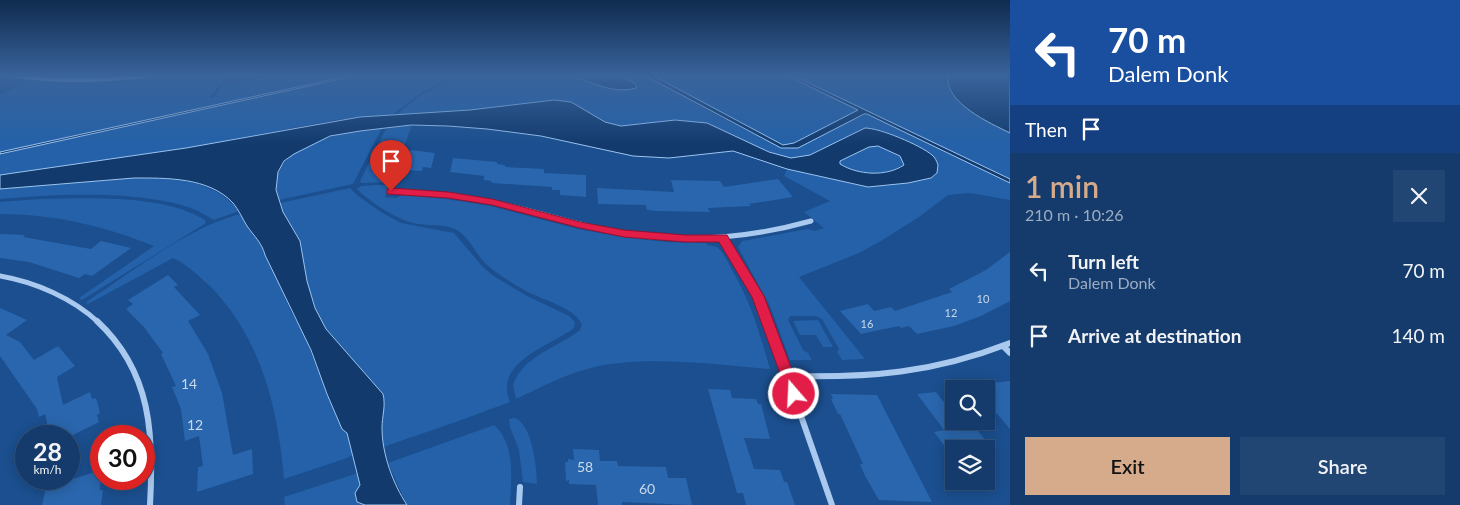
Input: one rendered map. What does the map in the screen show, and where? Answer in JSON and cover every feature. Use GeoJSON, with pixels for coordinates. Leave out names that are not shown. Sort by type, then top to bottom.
{"type":"FeatureCollection","features":[{"type":"Feature","properties":{"kind":"street"},"geometry":{"type":"LineString","coordinates":[[391,191],[440,194],[492,202],[580,225],[624,233],[678,238],[723,238],[768,232],[811,222]]}},
{"type":"Feature","properties":{"kind":"street"},"geometry":{"type":"LineString","coordinates":[[723,238],[758,296],[788,376],[832,505]]}},
{"type":"Feature","properties":{"kind":"street"},"geometry":{"type":"LineString","coordinates":[[0,276],[31,284],[78,305],[118,341],[130,361],[142,389],[147,413],[153,445],[150,505]]}},
{"type":"Feature","properties":{"kind":"street"},"geometry":{"type":"LineString","coordinates":[[788,376],[878,377],[917,372],[961,361],[1010,343]]}},
{"type":"Feature","properties":{"kind":"street"},"geometry":{"type":"LineString","coordinates":[[1003,346],[1010,353]]}},
{"type":"Feature","properties":{"kind":"street"},"geometry":{"type":"LineString","coordinates":[[519,505],[520,487]]}},
{"type":"Feature","properties":{"kind":"shaded area"},"geometry":{"type":"Polygon","coordinates":[[[0,99],[244,99],[0,152],[0,99]]]}},
{"type":"Feature","properties":{"kind":"shaded area"},"geometry":{"type":"Polygon","coordinates":[[[244,99],[252,99],[0,154],[0,152],[244,99]]]}},
{"type":"Feature","properties":{"kind":"shaded area"},"geometry":{"type":"Polygon","coordinates":[[[252,99],[413,99],[392,115],[335,120],[186,148],[0,175],[0,154],[252,99]]]}},
{"type":"Feature","properties":{"kind":"shaded area"},"geometry":{"type":"Polygon","coordinates":[[[417,99],[687,99],[784,149],[867,114],[1010,183],[1010,200],[970,193],[948,195],[919,217],[881,241],[859,253],[799,277],[865,359],[842,360],[837,352],[839,349],[822,319],[816,316],[790,316],[788,320],[803,350],[808,353],[812,360],[790,360],[770,306],[738,247],[742,241],[807,229],[815,231],[824,228],[804,212],[830,201],[784,176],[787,169],[868,187],[894,185],[931,178],[865,128],[810,155],[797,159],[777,155],[707,123],[675,120],[621,126],[605,122],[571,102],[554,100],[470,110],[396,115],[417,99]]]}},
{"type":"Feature","properties":{"kind":"shaded area"},"geometry":{"type":"Polygon","coordinates":[[[688,99],[696,99],[783,145],[794,143],[858,110],[834,99],[841,99],[1010,179],[1010,183],[867,114],[798,148],[781,148],[688,99]]]}},
{"type":"Feature","properties":{"kind":"shaded area"},"geometry":{"type":"Polygon","coordinates":[[[696,99],[835,99],[859,110],[794,143],[783,145],[696,99]]]}},
{"type":"Feature","properties":{"kind":"shaded area"},"geometry":{"type":"Polygon","coordinates":[[[841,99],[957,99],[980,117],[1010,133],[1010,179],[841,99]]]}},
{"type":"Feature","properties":{"kind":"shaded area"},"geometry":{"type":"Polygon","coordinates":[[[957,99],[1010,99],[1010,133],[981,118],[957,99]]]}},
{"type":"Feature","properties":{"kind":"shaded area"},"geometry":{"type":"Polygon","coordinates":[[[554,100],[571,102],[605,122],[621,126],[675,120],[707,123],[769,152],[791,158],[810,155],[865,128],[900,138],[926,151],[933,156],[938,165],[937,173],[931,178],[908,183],[868,187],[787,169],[733,151],[669,158],[633,156],[541,136],[448,126],[411,125],[330,136],[294,154],[284,161],[278,172],[276,190],[283,212],[300,241],[307,281],[315,308],[326,329],[383,394],[382,438],[386,458],[397,488],[407,505],[365,505],[357,502],[355,493],[360,485],[347,433],[342,429],[311,350],[262,247],[233,203],[223,194],[200,184],[160,178],[134,178],[0,189],[0,175],[186,148],[360,117],[470,110],[554,100]],[[878,146],[869,147],[840,161],[840,164],[863,172],[881,173],[904,165],[900,156],[878,146]]]}},
{"type":"Feature","properties":{"kind":"shaded area"},"geometry":{"type":"Polygon","coordinates":[[[412,125],[391,182],[361,183],[360,181],[385,131],[389,128],[412,125]]]}},
{"type":"Feature","properties":{"kind":"shaded area"},"geometry":{"type":"Polygon","coordinates":[[[382,128],[353,184],[279,200],[277,181],[282,166],[294,154],[309,144],[328,138],[382,128]]]}},
{"type":"Feature","properties":{"kind":"shaded area"},"geometry":{"type":"Polygon","coordinates":[[[878,146],[900,156],[904,164],[889,171],[872,173],[847,168],[840,164],[840,161],[869,147],[878,146]]]}},
{"type":"Feature","properties":{"kind":"shaded area"},"geometry":{"type":"Polygon","coordinates":[[[134,178],[177,180],[205,186],[229,200],[239,211],[214,220],[191,208],[147,198],[71,195],[0,199],[0,189],[134,178]]]}},
{"type":"Feature","properties":{"kind":"shaded area"},"geometry":{"type":"Polygon","coordinates":[[[390,185],[385,197],[396,198],[402,195],[446,199],[490,206],[578,229],[623,237],[665,242],[706,243],[717,247],[726,258],[745,294],[759,331],[770,369],[702,363],[630,362],[587,369],[551,382],[516,399],[513,385],[524,367],[541,354],[579,331],[582,325],[579,319],[566,309],[528,292],[496,273],[483,261],[466,237],[457,230],[403,220],[378,206],[357,189],[361,186],[390,185]]]}},
{"type":"Feature","properties":{"kind":"shaded area"},"geometry":{"type":"Polygon","coordinates":[[[350,188],[381,212],[401,223],[454,233],[492,275],[527,296],[569,316],[575,322],[574,328],[539,349],[516,366],[509,376],[507,388],[510,402],[383,447],[383,394],[326,329],[315,308],[307,281],[300,241],[283,212],[280,203],[350,188]]]}},
{"type":"Feature","properties":{"kind":"shaded area"},"geometry":{"type":"Polygon","coordinates":[[[103,198],[148,202],[188,212],[205,220],[206,223],[82,300],[79,298],[154,246],[78,222],[40,216],[0,214],[0,202],[103,198]]]}},
{"type":"Feature","properties":{"kind":"shaded area"},"geometry":{"type":"Polygon","coordinates":[[[240,214],[262,245],[292,314],[303,332],[327,394],[342,429],[347,433],[354,454],[284,479],[272,402],[255,353],[244,330],[212,288],[184,264],[173,258],[88,304],[86,302],[180,240],[200,229],[240,214]]]}},
{"type":"Feature","properties":{"kind":"shaded area"},"geometry":{"type":"Polygon","coordinates":[[[818,320],[833,347],[823,347],[816,335],[800,335],[793,321],[818,320]]]}},
{"type":"Feature","properties":{"kind":"shaded area"},"geometry":{"type":"Polygon","coordinates":[[[515,418],[521,422],[529,437],[535,458],[537,484],[523,482],[519,450],[510,427],[509,419],[515,418]]]}},
{"type":"Feature","properties":{"kind":"shaded area"},"geometry":{"type":"Polygon","coordinates":[[[494,425],[506,442],[509,452],[511,463],[510,505],[407,505],[388,463],[494,425]]]}},
{"type":"Feature","properties":{"kind":"shaded area"},"geometry":{"type":"Polygon","coordinates":[[[358,473],[360,485],[358,503],[365,505],[285,505],[284,497],[358,473]]]}},
{"type":"Feature","properties":{"kind":"building"},"geometry":{"type":"Polygon","coordinates":[[[410,150],[435,153],[431,168],[423,167],[422,171],[403,170],[410,150]]]}},
{"type":"Feature","properties":{"kind":"building"},"geometry":{"type":"Polygon","coordinates":[[[453,158],[497,162],[497,164],[505,165],[505,167],[544,169],[544,173],[586,175],[586,197],[560,195],[560,190],[552,190],[552,187],[492,183],[491,181],[484,180],[484,176],[450,172],[453,158]]]}},
{"type":"Feature","properties":{"kind":"building"},"geometry":{"type":"Polygon","coordinates":[[[778,179],[793,197],[749,204],[751,206],[708,208],[710,212],[656,211],[647,210],[646,205],[598,204],[597,188],[674,192],[671,180],[720,181],[724,187],[778,179]]]}},
{"type":"Feature","properties":{"kind":"building"},"geometry":{"type":"Polygon","coordinates":[[[0,234],[25,235],[23,237],[91,249],[101,241],[131,248],[92,276],[85,274],[79,278],[29,262],[0,258],[0,234]]]}},
{"type":"Feature","properties":{"kind":"building"},"geometry":{"type":"Polygon","coordinates":[[[1010,252],[1010,301],[981,316],[954,326],[917,334],[909,326],[901,328],[899,326],[861,334],[840,311],[868,304],[874,311],[891,307],[895,311],[952,292],[949,289],[986,270],[1010,252]]]}},
{"type":"Feature","properties":{"kind":"building"},"geometry":{"type":"Polygon","coordinates":[[[168,275],[178,285],[174,287],[200,315],[188,321],[208,354],[222,393],[233,455],[252,449],[253,474],[197,492],[198,467],[203,466],[199,436],[185,441],[181,409],[172,387],[176,386],[161,354],[163,353],[144,327],[126,309],[133,304],[128,300],[168,275]]]}},
{"type":"Feature","properties":{"kind":"building"},"geometry":{"type":"Polygon","coordinates":[[[0,308],[27,320],[6,335],[20,342],[34,360],[58,346],[75,366],[57,377],[63,405],[90,392],[92,399],[96,398],[100,413],[97,415],[99,422],[80,432],[80,425],[48,425],[45,414],[39,417],[37,409],[0,356],[0,308]]]}},
{"type":"Feature","properties":{"kind":"building"},"geometry":{"type":"Polygon","coordinates":[[[1010,381],[1010,429],[995,412],[995,383],[1010,381]]]}},
{"type":"Feature","properties":{"kind":"building"},"geometry":{"type":"Polygon","coordinates":[[[708,389],[730,390],[732,398],[756,399],[758,404],[761,404],[770,439],[744,438],[754,469],[780,470],[784,482],[787,482],[795,505],[746,505],[743,493],[737,493],[708,389]]]}},
{"type":"Feature","properties":{"kind":"building"},"geometry":{"type":"Polygon","coordinates":[[[936,392],[945,404],[945,430],[977,430],[985,440],[945,440],[945,446],[934,432],[944,430],[917,394],[936,392]]]}},
{"type":"Feature","properties":{"kind":"building"},"geometry":{"type":"Polygon","coordinates":[[[831,394],[877,395],[932,502],[879,500],[865,476],[860,464],[863,464],[831,399],[833,399],[831,394]]]}},
{"type":"Feature","properties":{"kind":"building"},"geometry":{"type":"Polygon","coordinates":[[[573,449],[599,450],[600,461],[617,461],[618,466],[666,467],[668,478],[686,478],[692,505],[622,502],[622,505],[598,505],[596,485],[569,484],[569,480],[566,481],[565,462],[568,462],[568,459],[574,460],[573,449]]]}},
{"type":"Feature","properties":{"kind":"building"},"geometry":{"type":"Polygon","coordinates":[[[90,474],[90,490],[103,490],[101,505],[42,505],[45,490],[80,490],[80,477],[90,474]]]}},
{"type":"Feature","properties":{"kind":"route"},"geometry":{"type":"LineString","coordinates":[[391,191],[448,195],[492,202],[602,230],[654,236],[723,238],[758,296],[774,335],[794,394]]}}]}
